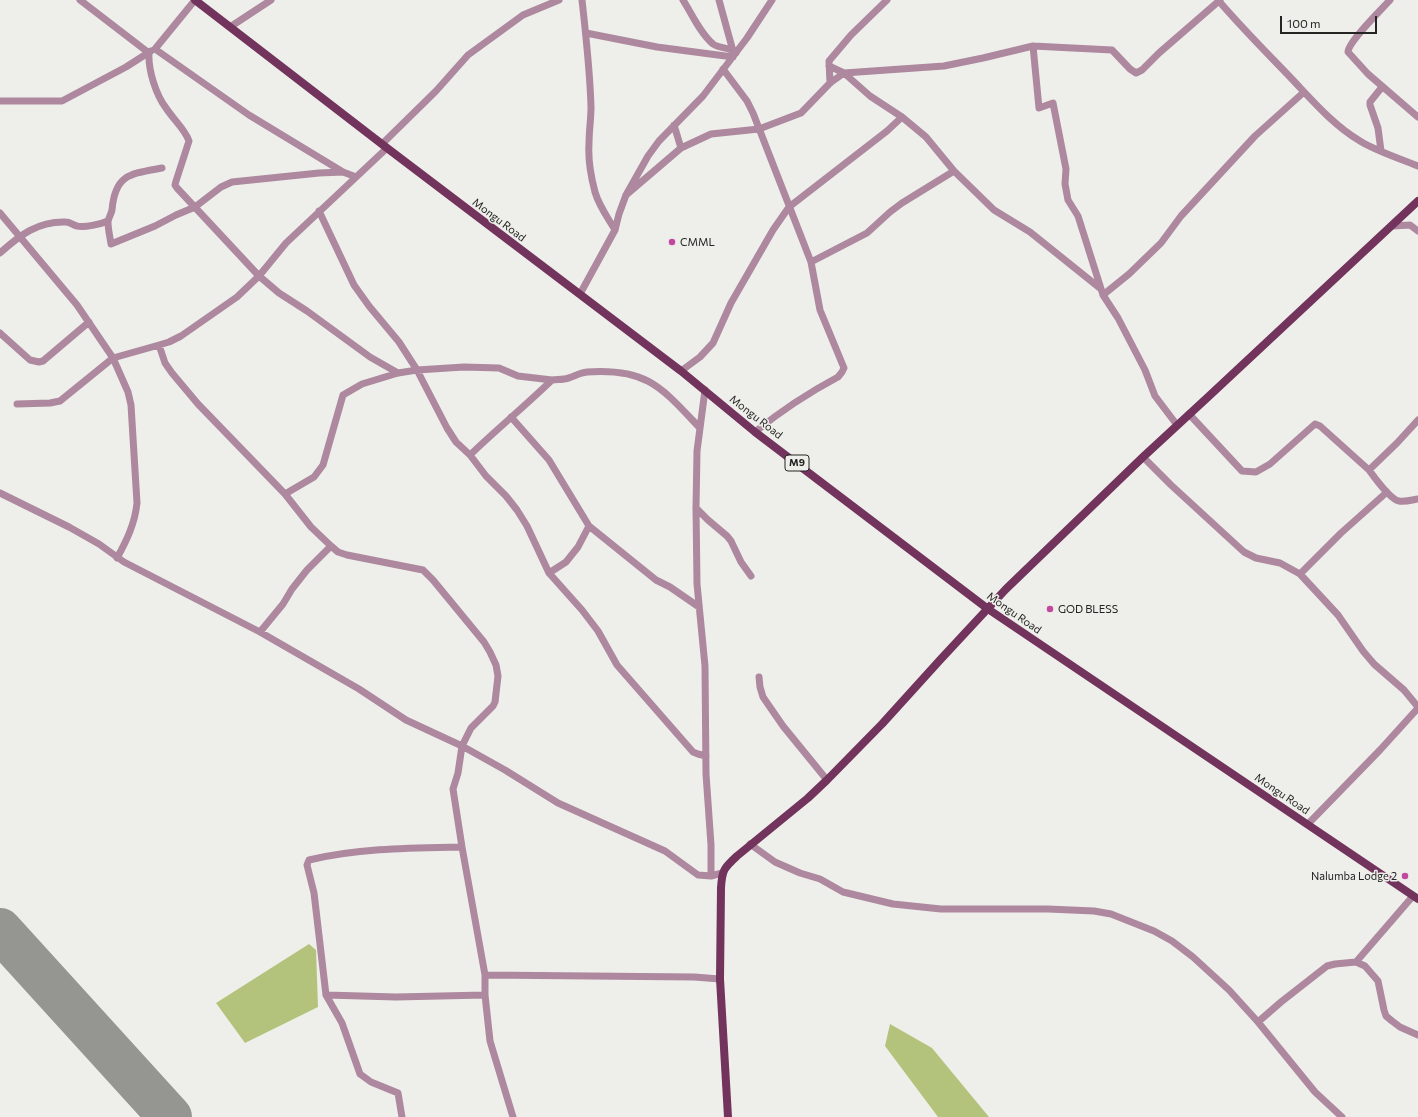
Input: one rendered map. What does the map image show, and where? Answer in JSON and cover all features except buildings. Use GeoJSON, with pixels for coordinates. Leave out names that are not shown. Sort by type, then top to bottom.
{"type":"FeatureCollection","features":[{"type":"Feature","properties":{"kind":"main road","name":"Mongu Road"},"geometry":{"type":"LineString","coordinates":[[195,0],[681,371],[755,432],[988,609],[1415,897]]}},
{"type":"Feature","properties":{"kind":"main road"},"geometry":{"type":"LineString","coordinates":[[728,1117],[720,979],[720,888],[722,873],[732,860],[750,844],[808,798],[827,780],[882,724],[1006,589],[1142,457],[1418,202]]}},
{"type":"Feature","properties":{"kind":"street"},"geometry":{"type":"LineString","coordinates":[[80,0],[152,51],[249,115],[343,172],[356,178]]}},
{"type":"Feature","properties":{"kind":"street"},"geometry":{"type":"LineString","coordinates":[[0,101],[62,101],[126,67],[152,51],[195,0]]}},
{"type":"Feature","properties":{"kind":"street"},"geometry":{"type":"LineString","coordinates":[[230,27],[271,0]]}},
{"type":"Feature","properties":{"kind":"street"},"geometry":{"type":"LineString","coordinates":[[17,404],[50,403],[60,401],[113,358],[169,342],[218,312],[237,297],[259,276],[286,243],[356,178],[468,56],[523,15],[559,0]]}},
{"type":"Feature","properties":{"kind":"street"},"geometry":{"type":"LineString","coordinates":[[582,0],[586,33],[591,107],[589,144],[590,161],[595,193],[615,230]]}},
{"type":"Feature","properties":{"kind":"street"},"geometry":{"type":"LineString","coordinates":[[683,0],[713,44],[734,54]]}},
{"type":"Feature","properties":{"kind":"street"},"geometry":{"type":"LineString","coordinates":[[719,0],[734,54]]}},
{"type":"Feature","properties":{"kind":"street"},"geometry":{"type":"LineString","coordinates":[[580,294],[615,230],[626,195],[648,156],[658,141],[703,96],[758,23],[772,0]]}},
{"type":"Feature","properties":{"kind":"street"},"geometry":{"type":"LineString","coordinates":[[830,83],[829,61],[851,35],[887,0]]}},
{"type":"Feature","properties":{"kind":"street"},"geometry":{"type":"LineString","coordinates":[[626,195],[681,148],[711,134],[759,129],[801,113],[830,83],[844,73],[944,66],[1033,46],[1112,50],[1130,69],[1136,73],[1142,70],[1219,0],[1332,120],[1360,141],[1380,151],[1418,166]]}},
{"type":"Feature","properties":{"kind":"street"},"geometry":{"type":"LineString","coordinates":[[1390,0],[1368,23],[1348,49],[1350,55],[1382,87],[1418,117]]}},
{"type":"Feature","properties":{"kind":"street"},"geometry":{"type":"LineString","coordinates":[[586,33],[657,47],[734,54]]}},
{"type":"Feature","properties":{"kind":"street"},"geometry":{"type":"LineString","coordinates":[[1033,46],[1039,108],[1053,103],[1066,168],[1065,184],[1068,200],[1078,216],[1102,293],[1125,330],[1156,396],[1177,425]]}},
{"type":"Feature","properties":{"kind":"street"},"geometry":{"type":"LineString","coordinates":[[152,51],[148,62],[165,107],[190,141],[175,185],[259,276],[279,293],[307,311],[370,357],[398,373]]}},
{"type":"Feature","properties":{"kind":"street"},"geometry":{"type":"LineString","coordinates":[[829,66],[844,73],[870,96],[902,117],[926,137],[954,171],[994,210],[1030,232],[1102,293]]}},
{"type":"Feature","properties":{"kind":"street"},"geometry":{"type":"LineString","coordinates":[[723,69],[747,101],[759,129],[810,262],[820,310],[844,368],[838,377],[801,398],[777,414],[755,432]]}},
{"type":"Feature","properties":{"kind":"street"},"geometry":{"type":"LineString","coordinates":[[1380,151],[1378,128],[1370,105],[1382,87]]}},
{"type":"Feature","properties":{"kind":"street"},"geometry":{"type":"LineString","coordinates":[[1102,293],[1129,274],[1161,243],[1182,216],[1250,142],[1304,92]]}},
{"type":"Feature","properties":{"kind":"street"},"geometry":{"type":"LineString","coordinates":[[681,371],[700,357],[713,343],[731,303],[773,230],[789,207],[902,117]]}},
{"type":"Feature","properties":{"kind":"street"},"geometry":{"type":"LineString","coordinates":[[674,125],[681,148]]}},
{"type":"Feature","properties":{"kind":"street"},"geometry":{"type":"LineString","coordinates":[[162,168],[131,175],[119,183],[112,199],[112,212],[108,221],[111,244],[155,226],[195,207],[232,182],[343,172]]}},
{"type":"Feature","properties":{"kind":"street"},"geometry":{"type":"LineString","coordinates":[[810,262],[867,233],[902,203],[954,171]]}},
{"type":"Feature","properties":{"kind":"street"},"geometry":{"type":"LineString","coordinates":[[319,211],[354,285],[398,342],[417,370],[447,428],[456,442],[470,455],[486,476],[506,496],[527,526],[550,573],[598,631],[617,665],[693,752],[706,756]]}},
{"type":"Feature","properties":{"kind":"street"},"geometry":{"type":"LineString","coordinates":[[0,213],[89,322],[113,358],[128,392],[131,404],[137,503],[136,517],[117,558]]}},
{"type":"Feature","properties":{"kind":"street"},"geometry":{"type":"LineString","coordinates":[[0,253],[19,236],[49,222],[68,222],[78,227],[101,224],[108,221]]}},
{"type":"Feature","properties":{"kind":"street"},"geometry":{"type":"LineString","coordinates":[[1393,226],[1410,225],[1418,231]]}},
{"type":"Feature","properties":{"kind":"street"},"geometry":{"type":"LineString","coordinates":[[0,333],[30,360],[39,362],[43,361],[89,322]]}},
{"type":"Feature","properties":{"kind":"street"},"geometry":{"type":"LineString","coordinates":[[159,345],[166,363],[194,398],[285,494],[311,527],[331,546],[338,552],[347,555],[423,570],[434,580],[484,642],[496,665],[498,676],[495,702],[493,706],[471,728],[462,746],[458,773],[453,789],[485,975],[490,1041],[513,1117]]}},
{"type":"Feature","properties":{"kind":"street"},"geometry":{"type":"LineString","coordinates":[[285,494],[314,477],[323,465],[344,395],[362,384],[398,373],[417,370],[464,367],[499,368],[518,376],[552,380],[562,380],[587,372],[614,372],[638,376],[649,380],[664,391],[699,427]]}},
{"type":"Feature","properties":{"kind":"street"},"geometry":{"type":"LineString","coordinates":[[470,455],[552,380]]}},
{"type":"Feature","properties":{"kind":"street"},"geometry":{"type":"LineString","coordinates":[[705,390],[697,451],[696,508],[697,584],[705,666],[706,756],[712,845],[711,876]]}},
{"type":"Feature","properties":{"kind":"street"},"geometry":{"type":"LineString","coordinates":[[1189,414],[1242,471],[1256,472],[1270,464],[1315,424],[1320,426],[1369,470],[1387,492],[1397,501],[1400,502],[1418,499]]}},
{"type":"Feature","properties":{"kind":"street"},"geometry":{"type":"LineString","coordinates":[[512,417],[549,460],[589,526],[656,580],[699,607]]}},
{"type":"Feature","properties":{"kind":"street"},"geometry":{"type":"LineString","coordinates":[[1369,470],[1418,420]]}},
{"type":"Feature","properties":{"kind":"street"},"geometry":{"type":"LineString","coordinates":[[1142,457],[1170,485],[1244,552],[1256,558],[1280,563],[1300,574],[1338,616],[1362,651],[1374,664],[1404,690],[1418,708],[1380,750],[1308,824]]}},
{"type":"Feature","properties":{"kind":"street"},"geometry":{"type":"LineString","coordinates":[[1300,574],[1341,533],[1387,492]]}},
{"type":"Feature","properties":{"kind":"street"},"geometry":{"type":"LineString","coordinates":[[0,493],[69,527],[99,544],[130,566],[260,632],[359,688],[406,720],[462,746],[505,770],[558,803],[665,851],[698,875],[711,876],[722,873]]}},
{"type":"Feature","properties":{"kind":"street"},"geometry":{"type":"LineString","coordinates":[[696,508],[727,536],[741,562],[751,576]]}},
{"type":"Feature","properties":{"kind":"street"},"geometry":{"type":"LineString","coordinates":[[550,573],[566,562],[578,547],[589,526]]}},
{"type":"Feature","properties":{"kind":"street"},"geometry":{"type":"LineString","coordinates":[[260,632],[307,570],[331,546]]}},
{"type":"Feature","properties":{"kind":"street"},"geometry":{"type":"LineString","coordinates":[[759,677],[763,697],[827,780]]}},
{"type":"Feature","properties":{"kind":"street"},"geometry":{"type":"LineString","coordinates":[[750,844],[775,862],[800,873],[820,879],[843,892],[893,904],[942,909],[1074,910],[1111,914],[1154,931],[1172,941],[1216,976],[1258,1022],[1315,1092],[1342,1117]]}},
{"type":"Feature","properties":{"kind":"street"},"geometry":{"type":"LineString","coordinates":[[402,1117],[398,1093],[371,1082],[360,1074],[342,1023],[326,995],[314,893],[307,865],[309,860],[375,850],[462,847]]}},
{"type":"Feature","properties":{"kind":"street"},"geometry":{"type":"LineString","coordinates":[[1356,962],[1415,897]]}},
{"type":"Feature","properties":{"kind":"street"},"geometry":{"type":"LineString","coordinates":[[1258,1022],[1327,966],[1356,962],[1365,966],[1378,981],[1386,1016],[1400,1027],[1418,1035]]}},
{"type":"Feature","properties":{"kind":"street"},"geometry":{"type":"LineString","coordinates":[[485,975],[694,977],[720,979]]}},
{"type":"Feature","properties":{"kind":"street"},"geometry":{"type":"LineString","coordinates":[[326,995],[396,997],[486,995]]}},
{"type":"Feature","properties":{"kind":"green space"},"geometry":{"type":"Polygon","coordinates":[[[309,944],[316,950],[318,1007],[245,1043],[216,1003],[309,944]]]}},
{"type":"Feature","properties":{"kind":"green space"},"geometry":{"type":"Polygon","coordinates":[[[890,1024],[932,1048],[989,1117],[938,1117],[885,1046],[890,1024]]]}},
{"type":"Feature","properties":{"kind":"runway"},"geometry":{"type":"LineString","coordinates":[[0,930],[170,1117]]}},
{"type":"Feature","properties":{"kind":"place","name":"CMML"},"geometry":{"type":"Point","coordinates":[672,242]}},
{"type":"Feature","properties":{"kind":"place","name":"GOD BLESS"},"geometry":{"type":"Point","coordinates":[1050,609]}},
{"type":"Feature","properties":{"kind":"place","name":"Nalumba Lodge 2"},"geometry":{"type":"Point","coordinates":[1405,876]}}]}
